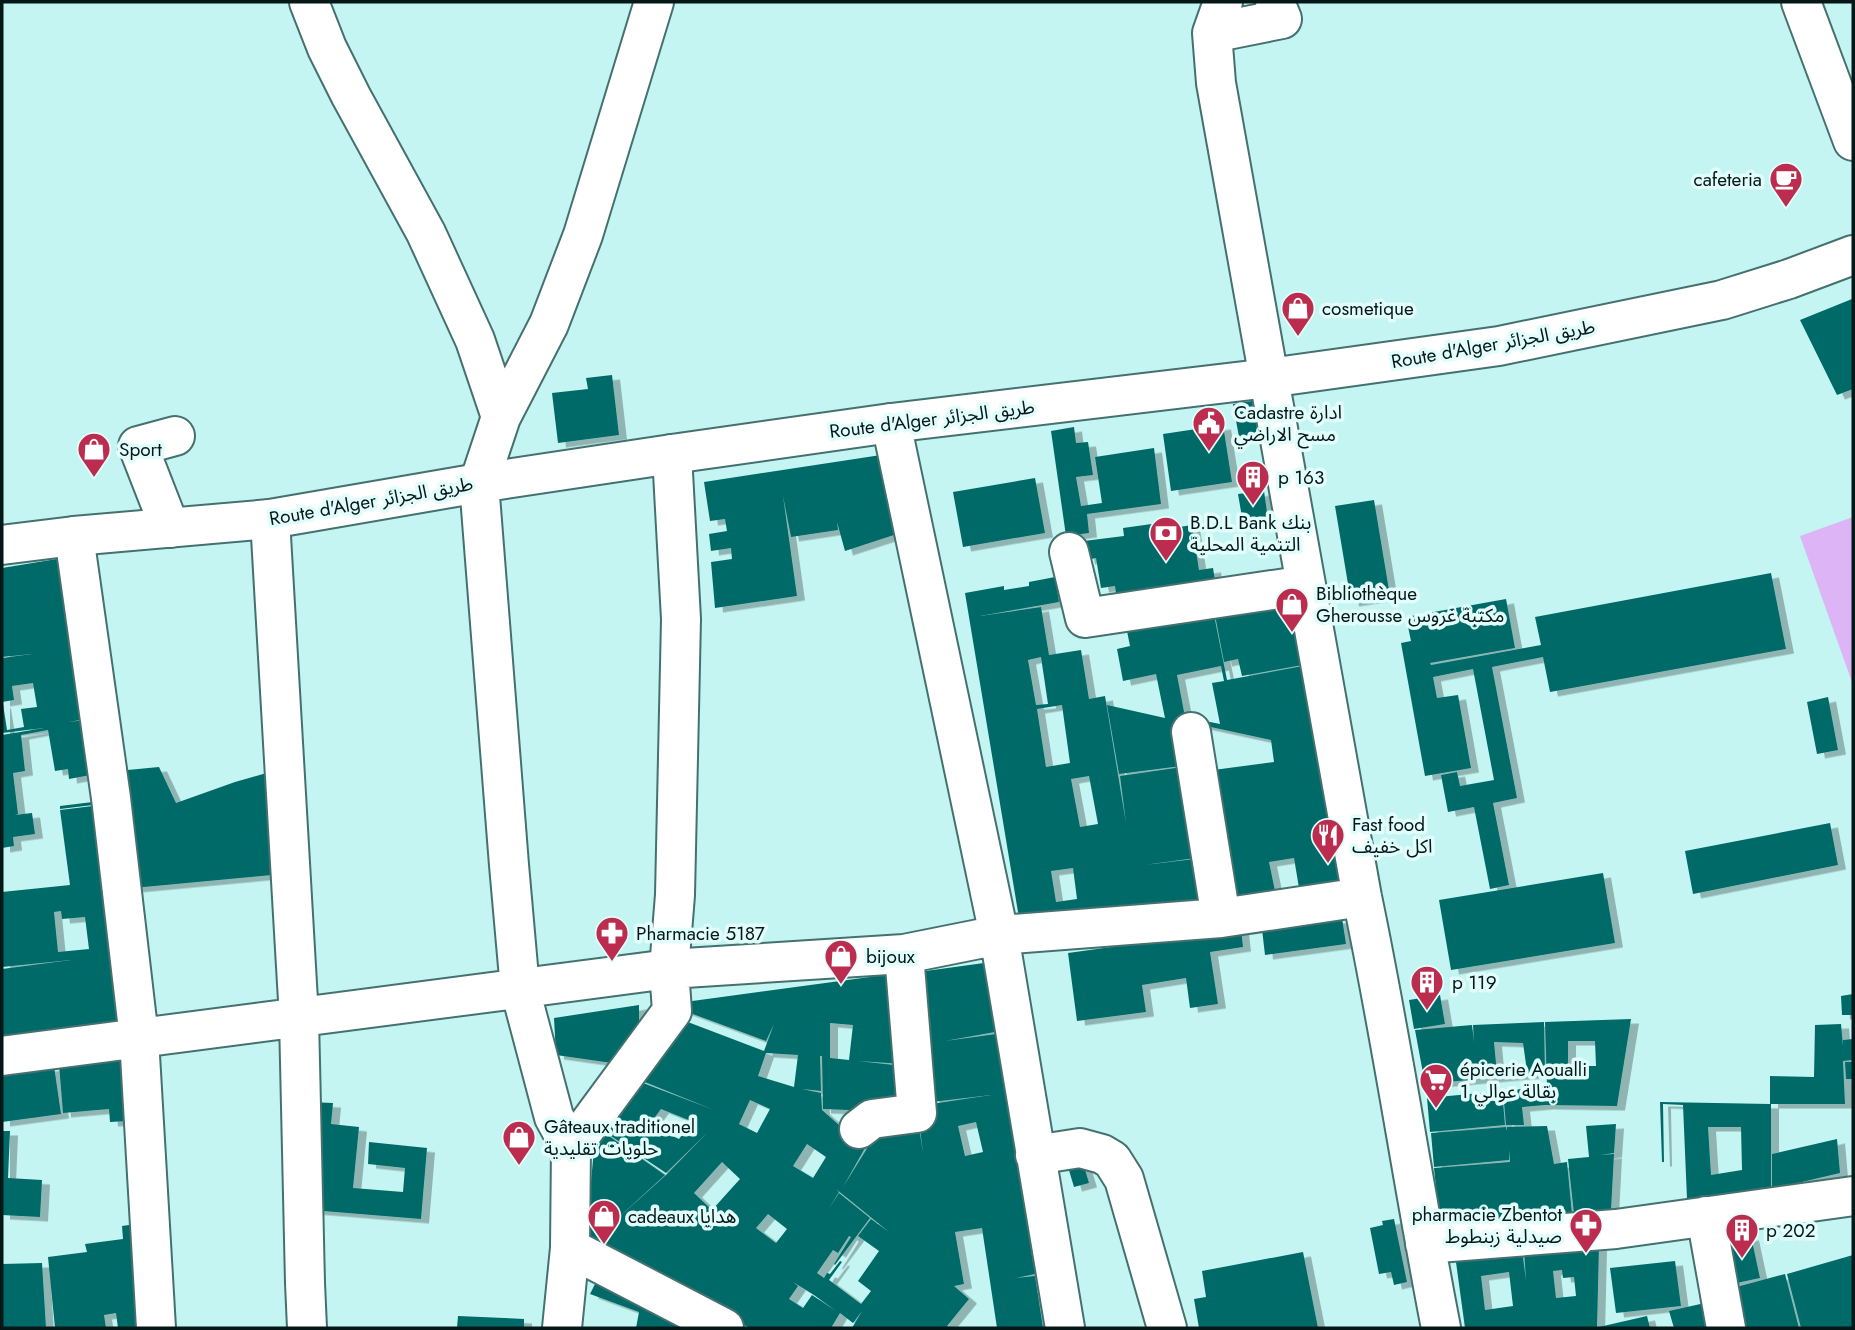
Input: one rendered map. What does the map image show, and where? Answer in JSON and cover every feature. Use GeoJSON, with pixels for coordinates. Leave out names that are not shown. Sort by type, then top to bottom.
{"type":"FeatureCollection","features":[{"type":"Feature","properties":{"kind":"street"},"geometry":{"type":"LineString","coordinates":[[309,2],[327,48],[351,96],[426,233],[475,340],[501,417]]}},
{"type":"Feature","properties":{"kind":"street"},"geometry":{"type":"LineString","coordinates":[[562,1328],[569,1248],[571,1148],[554,1117],[520,989],[479,483],[501,417],[549,324],[583,235],[654,2]]}},
{"type":"Feature","properties":{"kind":"street"},"geometry":{"type":"LineString","coordinates":[[1275,2],[1282,19],[1217,17],[1216,83],[1441,1328]]}},
{"type":"Feature","properties":{"kind":"street"},"geometry":{"type":"LineString","coordinates":[[1801,2],[1853,141]]}},
{"type":"Feature","properties":{"kind":"street","name":"Route d'Alger طريق الجزائر"},"geometry":{"type":"LineString","coordinates":[[2,545],[270,519],[479,483],[891,423],[1269,378],[1499,346],[1709,303],[1789,279],[1853,255]]}},
{"type":"Feature","properties":{"kind":"street"},"geometry":{"type":"LineString","coordinates":[[891,423],[999,935],[1065,1328]]}},
{"type":"Feature","properties":{"kind":"street"},"geometry":{"type":"LineString","coordinates":[[170,528],[138,446],[175,436]]}},
{"type":"Feature","properties":{"kind":"street"},"geometry":{"type":"LineString","coordinates":[[571,1148],[672,1011],[669,969],[675,895],[681,620],[672,454]]}},
{"type":"Feature","properties":{"kind":"street"},"geometry":{"type":"LineString","coordinates":[[270,519],[299,1018],[307,1328]]}},
{"type":"Feature","properties":{"kind":"street"},"geometry":{"type":"LineString","coordinates":[[74,536],[111,798],[139,1038],[156,1328]]}},
{"type":"Feature","properties":{"kind":"street"},"geometry":{"type":"LineString","coordinates":[[1069,552],[1085,618],[1306,585]]}},
{"type":"Feature","properties":{"kind":"street"},"geometry":{"type":"LineString","coordinates":[[1191,732],[1221,918]]}},
{"type":"Feature","properties":{"kind":"street"},"geometry":{"type":"LineString","coordinates":[[2,1056],[669,969],[904,954],[999,935],[1221,918],[1362,897]]}},
{"type":"Feature","properties":{"kind":"street"},"geometry":{"type":"LineString","coordinates":[[859,1129],[872,1119],[916,1113],[904,954]]}},
{"type":"Feature","properties":{"kind":"street"},"geometry":{"type":"LineString","coordinates":[[1035,1155],[1080,1148],[1102,1154],[1112,1160],[1124,1179],[1167,1328]]}},
{"type":"Feature","properties":{"kind":"street"},"geometry":{"type":"LineString","coordinates":[[1424,1244],[1616,1229],[1853,1196]]}},
{"type":"Feature","properties":{"kind":"street"},"geometry":{"type":"LineString","coordinates":[[1706,1216],[1726,1328]]}},
{"type":"Feature","properties":{"kind":"street"},"geometry":{"type":"LineString","coordinates":[[569,1248],[724,1328]]}},
{"type":"Feature","properties":{"kind":"shaded area"},"geometry":{"type":"Polygon","coordinates":[[[1853,517],[1853,685],[1800,536],[1853,517]]]}},
{"type":"Feature","properties":{"kind":"building"},"geometry":{"type":"Polygon","coordinates":[[[1852,299],[1853,389],[1837,395],[1800,320],[1852,299]]]}},
{"type":"Feature","properties":{"kind":"building"},"geometry":{"type":"Polygon","coordinates":[[[612,375],[619,435],[558,443],[552,393],[588,389],[586,378],[612,375]]]}},
{"type":"Feature","properties":{"kind":"building"},"geometry":{"type":"Polygon","coordinates":[[[1252,401],[1258,434],[1239,437],[1233,404],[1252,401]]]}},
{"type":"Feature","properties":{"kind":"building"},"geometry":{"type":"Polygon","coordinates":[[[1223,425],[1232,482],[1171,491],[1163,434],[1223,425]]]}},
{"type":"Feature","properties":{"kind":"building"},"geometry":{"type":"Polygon","coordinates":[[[1074,427],[1076,443],[1088,442],[1093,475],[1076,477],[1081,506],[1102,503],[1095,457],[1154,448],[1161,504],[1087,514],[1089,533],[1066,536],[1051,431],[1074,427]]]}},
{"type":"Feature","properties":{"kind":"building"},"geometry":{"type":"Polygon","coordinates":[[[881,455],[900,533],[845,551],[837,522],[838,530],[791,537],[783,496],[797,596],[715,608],[711,562],[732,559],[731,548],[711,551],[709,534],[727,531],[725,519],[710,521],[704,482],[881,455]]]}},
{"type":"Feature","properties":{"kind":"building"},"geometry":{"type":"Polygon","coordinates":[[[1035,478],[1045,533],[963,547],[953,492],[1035,478]]]}},
{"type":"Feature","properties":{"kind":"building","name":"p 163"},"geometry":{"type":"Polygon","coordinates":[[[1264,491],[1268,519],[1243,523],[1238,494],[1264,491]]]}},
{"type":"Feature","properties":{"kind":"building"},"geometry":{"type":"Polygon","coordinates":[[[1374,500],[1390,596],[1351,602],[1335,506],[1374,500]]]}},
{"type":"Feature","properties":{"kind":"building"},"geometry":{"type":"Polygon","coordinates":[[[1166,522],[1167,529],[1192,525],[1199,570],[1213,568],[1216,587],[1118,609],[1115,586],[1101,588],[1096,558],[1087,560],[1084,541],[1124,536],[1123,528],[1166,522]]]}},
{"type":"Feature","properties":{"kind":"building"},"geometry":{"type":"Polygon","coordinates":[[[63,558],[86,719],[68,722],[86,720],[96,774],[69,779],[68,769],[55,771],[48,730],[21,735],[25,771],[13,773],[18,814],[15,815],[32,813],[35,834],[13,837],[14,846],[2,848],[2,735],[44,728],[2,733],[2,704],[7,730],[24,727],[21,709],[37,707],[33,683],[12,686],[14,700],[2,702],[2,658],[32,654],[2,657],[2,568],[63,558]]]}},
{"type":"Feature","properties":{"kind":"building"},"geometry":{"type":"Polygon","coordinates":[[[1771,573],[1786,649],[1550,692],[1543,657],[1492,667],[1517,798],[1493,803],[1509,885],[1490,889],[1474,807],[1448,812],[1441,775],[1457,772],[1460,786],[1494,780],[1473,669],[1433,677],[1437,698],[1458,695],[1471,768],[1425,776],[1401,643],[1411,641],[1406,617],[1506,599],[1515,648],[1430,663],[1431,665],[1541,645],[1535,617],[1771,573]]]}},
{"type":"Feature","properties":{"kind":"building"},"geometry":{"type":"Polygon","coordinates":[[[1055,577],[1059,602],[980,616],[1041,607],[1049,655],[1081,650],[1089,699],[1105,696],[1126,823],[1120,776],[1189,766],[1203,857],[1144,865],[1203,858],[1209,902],[1021,930],[965,593],[1004,586],[1004,590],[1029,586],[1029,582],[1055,577]],[[1041,657],[1028,660],[1036,705],[1048,704],[1041,657]],[[1062,705],[1037,709],[1046,767],[1070,763],[1062,705]],[[1089,776],[1071,779],[1080,827],[1098,824],[1089,776]],[[1073,868],[1051,871],[1056,902],[1077,899],[1073,868]]]}},
{"type":"Feature","properties":{"kind":"building"},"geometry":{"type":"Polygon","coordinates":[[[1296,597],[1308,664],[1242,676],[1238,659],[1224,662],[1214,610],[1296,597]]]}},
{"type":"Feature","properties":{"kind":"building"},"geometry":{"type":"Polygon","coordinates":[[[1213,610],[1227,680],[1308,665],[1342,884],[1224,901],[1206,771],[1274,762],[1271,740],[1183,721],[1189,765],[1119,774],[1107,705],[1165,718],[1156,674],[1123,681],[1117,649],[1130,646],[1126,626],[1213,610]],[[1221,666],[1177,675],[1185,717],[1220,724],[1212,683],[1224,681],[1221,666]],[[1294,858],[1269,862],[1275,891],[1299,888],[1294,858]]]}},
{"type":"Feature","properties":{"kind":"building"},"geometry":{"type":"Polygon","coordinates":[[[1828,697],[1838,750],[1817,754],[1807,702],[1828,697]]]}},
{"type":"Feature","properties":{"kind":"building"},"geometry":{"type":"Polygon","coordinates":[[[159,767],[176,803],[270,772],[283,874],[133,888],[117,771],[159,767]]]}},
{"type":"Feature","properties":{"kind":"building"},"geometry":{"type":"Polygon","coordinates":[[[101,801],[101,804],[60,809],[60,806],[101,801]]]}},
{"type":"Feature","properties":{"kind":"building"},"geometry":{"type":"Polygon","coordinates":[[[101,805],[125,1028],[2,1049],[2,969],[71,960],[2,967],[2,892],[70,885],[60,810],[101,805]],[[61,911],[54,912],[58,952],[89,949],[85,917],[62,919],[61,911]]]}},
{"type":"Feature","properties":{"kind":"building"},"geometry":{"type":"Polygon","coordinates":[[[1830,823],[1838,865],[1693,894],[1685,851],[1830,823]]]}},
{"type":"Feature","properties":{"kind":"building"},"geometry":{"type":"Polygon","coordinates":[[[1603,873],[1615,943],[1451,970],[1439,900],[1603,873]]]}},
{"type":"Feature","properties":{"kind":"building"},"geometry":{"type":"Polygon","coordinates":[[[1342,918],[1346,944],[1265,955],[1262,929],[1342,918]]]}},
{"type":"Feature","properties":{"kind":"building"},"geometry":{"type":"Polygon","coordinates":[[[1241,929],[1243,947],[1210,952],[1218,1004],[1190,1008],[1186,978],[1142,985],[1146,1012],[1077,1021],[1068,953],[1241,929]]]}},
{"type":"Feature","properties":{"kind":"building"},"geometry":{"type":"Polygon","coordinates":[[[984,963],[995,1032],[945,1041],[996,1034],[1035,1274],[1016,1278],[1035,1276],[1043,1328],[997,1328],[982,1228],[955,1232],[964,1284],[954,1286],[969,1299],[947,1326],[950,1328],[852,1328],[862,1311],[853,1323],[840,1313],[831,1328],[750,1328],[585,1247],[596,1127],[665,1175],[606,1229],[666,1175],[708,1132],[666,1173],[596,1126],[630,1078],[714,1110],[630,1076],[672,1016],[764,1051],[774,1024],[766,1041],[682,1010],[685,1002],[892,974],[903,1064],[858,1061],[903,1066],[900,1112],[823,1109],[822,1056],[821,1091],[802,1089],[821,1093],[822,1110],[865,1148],[843,1187],[881,1126],[918,1121],[923,1153],[919,1120],[931,1104],[991,1095],[932,1102],[911,973],[984,963]],[[830,1023],[830,1058],[849,1060],[853,1025],[830,1023]],[[766,1053],[758,1076],[794,1087],[798,1055],[766,1053]],[[750,1100],[739,1124],[757,1133],[770,1109],[750,1100]],[[661,1109],[649,1125],[679,1139],[691,1121],[661,1109]],[[976,1122],[958,1126],[965,1156],[983,1152],[976,1122]],[[807,1144],[793,1166],[813,1178],[826,1157],[807,1144]],[[722,1162],[694,1193],[712,1210],[740,1179],[722,1162]],[[836,1189],[839,1192],[828,1210],[839,1193],[870,1218],[835,1265],[851,1237],[849,1236],[838,1253],[833,1250],[817,1273],[824,1278],[842,1262],[829,1280],[861,1304],[871,1291],[858,1281],[879,1251],[858,1236],[871,1219],[889,1232],[836,1189]],[[768,1214],[756,1228],[776,1243],[787,1229],[768,1214]],[[793,1282],[798,1286],[789,1299],[803,1308],[812,1295],[836,1311],[793,1282]]]}},
{"type":"Feature","properties":{"kind":"building"},"geometry":{"type":"Polygon","coordinates":[[[1853,994],[1853,1015],[1842,1015],[1841,996],[1853,994]]]}},
{"type":"Feature","properties":{"kind":"building","name":"p 119"},"geometry":{"type":"Polygon","coordinates":[[[1440,995],[1445,1024],[1414,1029],[1409,1000],[1440,995]]]}},
{"type":"Feature","properties":{"kind":"building"},"geometry":{"type":"Polygon","coordinates":[[[639,1005],[639,1036],[619,1064],[556,1055],[554,1018],[639,1005]]]}},
{"type":"Feature","properties":{"kind":"building"},"geometry":{"type":"Polygon","coordinates":[[[1631,1019],[1617,1106],[1522,1107],[1524,1125],[1506,1125],[1503,1091],[1547,1086],[1545,1022],[1631,1019]],[[1568,1041],[1568,1066],[1596,1066],[1595,1041],[1568,1041]]]}},
{"type":"Feature","properties":{"kind":"building"},"geometry":{"type":"Polygon","coordinates":[[[1544,1022],[1545,1073],[1425,1084],[1415,1030],[1472,1025],[1474,1042],[1473,1025],[1544,1022]],[[1494,1042],[1497,1074],[1527,1071],[1523,1043],[1494,1042]]]}},
{"type":"Feature","properties":{"kind":"building"},"geometry":{"type":"Polygon","coordinates":[[[1841,1024],[1843,1046],[1843,1040],[1853,1039],[1853,1060],[1843,1061],[1845,1104],[1771,1104],[1771,1189],[1687,1199],[1683,1105],[1663,1104],[1662,1162],[1660,1102],[1770,1104],[1770,1076],[1814,1077],[1815,1025],[1841,1024]],[[1708,1127],[1711,1175],[1742,1170],[1741,1127],[1708,1127]]]}},
{"type":"Feature","properties":{"kind":"building"},"geometry":{"type":"Polygon","coordinates":[[[122,1059],[127,1121],[110,1122],[109,1109],[63,1113],[59,1064],[122,1059]]]}},
{"type":"Feature","properties":{"kind":"building"},"geometry":{"type":"Polygon","coordinates":[[[1845,1062],[1853,1062],[1853,1079],[1846,1079],[1845,1062]]]}},
{"type":"Feature","properties":{"kind":"building"},"geometry":{"type":"Polygon","coordinates":[[[54,1066],[61,1114],[2,1122],[2,1073],[54,1066]]]}},
{"type":"Feature","properties":{"kind":"building"},"geometry":{"type":"Polygon","coordinates":[[[1502,1091],[1505,1125],[1430,1132],[1427,1098],[1502,1091]]]}},
{"type":"Feature","properties":{"kind":"building"},"geometry":{"type":"Polygon","coordinates":[[[309,1102],[333,1103],[331,1124],[359,1127],[353,1188],[403,1192],[405,1168],[368,1164],[369,1142],[427,1148],[421,1219],[311,1210],[309,1102]]]}},
{"type":"Feature","properties":{"kind":"building"},"geometry":{"type":"Polygon","coordinates":[[[1616,1124],[1614,1153],[1600,1155],[1614,1154],[1611,1210],[1574,1214],[1568,1159],[1589,1157],[1586,1126],[1616,1124]]]}},
{"type":"Feature","properties":{"kind":"building"},"geometry":{"type":"Polygon","coordinates":[[[1547,1126],[1554,1164],[1567,1162],[1572,1214],[1440,1226],[1434,1168],[1510,1162],[1509,1150],[1509,1160],[1434,1167],[1431,1133],[1506,1127],[1506,1131],[1507,1127],[1547,1126]]]}},
{"type":"Feature","properties":{"kind":"building"},"geometry":{"type":"Polygon","coordinates":[[[2,1131],[10,1131],[8,1178],[42,1180],[40,1217],[2,1215],[2,1131]]]}},
{"type":"Feature","properties":{"kind":"building"},"geometry":{"type":"Polygon","coordinates":[[[1837,1139],[1840,1173],[1772,1189],[1772,1154],[1837,1139]]]}},
{"type":"Feature","properties":{"kind":"building"},"geometry":{"type":"Polygon","coordinates":[[[1083,1163],[1089,1183],[1074,1187],[1068,1167],[1083,1163]]]}},
{"type":"Feature","properties":{"kind":"building"},"geometry":{"type":"Polygon","coordinates":[[[1394,1219],[1407,1282],[1394,1285],[1391,1272],[1379,1274],[1370,1228],[1383,1225],[1382,1221],[1394,1219]]]}},
{"type":"Feature","properties":{"kind":"building"},"geometry":{"type":"Polygon","coordinates":[[[142,1223],[155,1328],[118,1328],[116,1313],[104,1315],[106,1328],[55,1328],[48,1257],[87,1252],[85,1244],[123,1239],[122,1226],[142,1223]]]}},
{"type":"Feature","properties":{"kind":"building","name":"p 202"},"geometry":{"type":"Polygon","coordinates":[[[1751,1236],[1760,1278],[1732,1284],[1724,1241],[1751,1236]]]}},
{"type":"Feature","properties":{"kind":"building"},"geometry":{"type":"Polygon","coordinates":[[[1599,1246],[1597,1328],[1465,1328],[1455,1255],[1522,1250],[1526,1280],[1524,1250],[1599,1246]],[[1562,1270],[1553,1271],[1556,1298],[1576,1296],[1574,1277],[1563,1278],[1562,1270]],[[1509,1272],[1481,1276],[1485,1310],[1513,1306],[1509,1272]]]}},
{"type":"Feature","properties":{"kind":"building"},"geometry":{"type":"Polygon","coordinates":[[[1303,1252],[1318,1328],[1199,1328],[1194,1299],[1206,1297],[1202,1271],[1303,1252]]]}},
{"type":"Feature","properties":{"kind":"building"},"geometry":{"type":"Polygon","coordinates":[[[1853,1255],[1853,1328],[1801,1328],[1787,1274],[1853,1255]]]}},
{"type":"Feature","properties":{"kind":"building"},"geometry":{"type":"Polygon","coordinates":[[[1675,1261],[1681,1306],[1616,1313],[1610,1268],[1675,1261]]]}},
{"type":"Feature","properties":{"kind":"building"},"geometry":{"type":"Polygon","coordinates":[[[42,1263],[46,1328],[2,1328],[2,1264],[42,1263]]]}},
{"type":"Feature","properties":{"kind":"building"},"geometry":{"type":"Polygon","coordinates":[[[1785,1274],[1799,1328],[1737,1328],[1729,1289],[1785,1274]]]}},
{"type":"Feature","properties":{"kind":"building"},"geometry":{"type":"Polygon","coordinates":[[[597,1280],[704,1328],[636,1328],[639,1312],[590,1294],[597,1280]]]}},
{"type":"Feature","properties":{"kind":"building"},"geometry":{"type":"Polygon","coordinates":[[[1705,1303],[1711,1328],[1674,1328],[1669,1311],[1705,1303]]]}},
{"type":"Feature","properties":{"kind":"building"},"geometry":{"type":"Polygon","coordinates":[[[458,1316],[524,1319],[524,1328],[457,1328],[458,1316]]]}},
{"type":"Feature","properties":{"kind":"building"},"geometry":{"type":"Polygon","coordinates":[[[1647,1316],[1650,1328],[1599,1327],[1647,1316]]]}},
{"type":"Feature","properties":{"kind":"place","name":"cafeteria"},"geometry":{"type":"Point","coordinates":[1786,209]}},
{"type":"Feature","properties":{"kind":"place","name":"cosmetique"},"geometry":{"type":"Point","coordinates":[1298,338]}},
{"type":"Feature","properties":{"kind":"place","name":"Cadastre ادارة مسح الاراضي"},"geometry":{"type":"Point","coordinates":[1209,453]}},
{"type":"Feature","properties":{"kind":"place","name":"Sport"},"geometry":{"type":"Point","coordinates":[94,479]}},
{"type":"Feature","properties":{"kind":"place","name":"p 163"},"geometry":{"type":"Point","coordinates":[1253,507]}},
{"type":"Feature","properties":{"kind":"place","name":"B.D.L Bank بنك التنمية المحلية"},"geometry":{"type":"Point","coordinates":[1166,563]}},
{"type":"Feature","properties":{"kind":"place","name":"Bibliothèque Gherousse مكتبة غروس"},"geometry":{"type":"Point","coordinates":[1292,634]}},
{"type":"Feature","properties":{"kind":"place","name":"Fast food اكل خفيف"},"geometry":{"type":"Point","coordinates":[1328,865]}},
{"type":"Feature","properties":{"kind":"place","name":"Pharmacie 5187"},"geometry":{"type":"Point","coordinates":[612,963]}},
{"type":"Feature","properties":{"kind":"place","name":"bijoux"},"geometry":{"type":"Point","coordinates":[841,986]}},
{"type":"Feature","properties":{"kind":"place","name":"p 119"},"geometry":{"type":"Point","coordinates":[1427,1012]}},
{"type":"Feature","properties":{"kind":"place","name":"épicerie Aoualli 1 بقالة عوالي"},"geometry":{"type":"Point","coordinates":[1436,1110]}},
{"type":"Feature","properties":{"kind":"place","name":"Gâteaux traditionel حلويات تقليدية"},"geometry":{"type":"Point","coordinates":[519,1167]}},
{"type":"Feature","properties":{"kind":"place","name":"cadeaux هدايا"},"geometry":{"type":"Point","coordinates":[604,1246]}},
{"type":"Feature","properties":{"kind":"place","name":"pharmacie Zbentot صيدلية زبنطوط"},"geometry":{"type":"Point","coordinates":[1586,1255]}},
{"type":"Feature","properties":{"kind":"place","name":"p 202"},"geometry":{"type":"Point","coordinates":[1742,1260]}}]}
